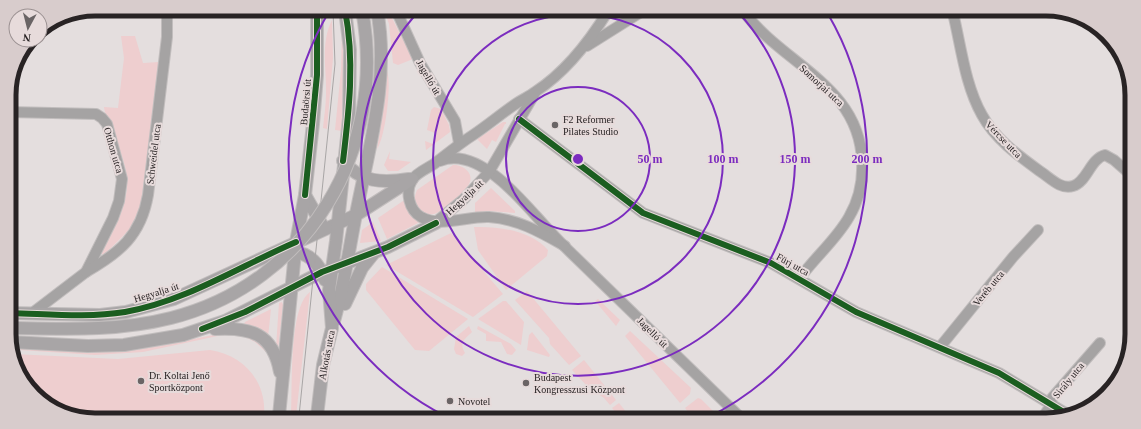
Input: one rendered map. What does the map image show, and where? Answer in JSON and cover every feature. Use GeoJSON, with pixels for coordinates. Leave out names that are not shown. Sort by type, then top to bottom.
{"type":"FeatureCollection","features":[{"type":"Feature","properties":{"kind":"main road","name":"Budaörsi út"},"geometry":{"type":"LineString","coordinates":[[296,247],[305,195],[317,75],[317,16]]}},
{"type":"Feature","properties":{"kind":"main road"},"geometry":{"type":"LineString","coordinates":[[279,413],[296,247],[327,270],[336,241],[343,162],[349,118],[351,69],[349,30],[346,16]]}},
{"type":"Feature","properties":{"kind":"main road"},"geometry":{"type":"LineString","coordinates":[[16,328],[96,329],[140,324],[171,318],[211,304],[229,295],[277,263],[306,234],[322,212],[343,175],[355,145],[363,112],[367,80],[366,38],[363,16]]}},
{"type":"Feature","properties":{"kind":"main road"},"geometry":{"type":"LineString","coordinates":[[332,328],[343,292],[356,215],[376,124],[380,93],[381,42],[378,16]]}},
{"type":"Feature","properties":{"kind":"main road"},"geometry":{"type":"LineString","coordinates":[[343,162],[352,171],[364,178],[382,182],[412,179]]}},
{"type":"Feature","properties":{"kind":"main road","name":"Hegyalja út"},"geometry":{"type":"LineString","coordinates":[[16,313],[100,315],[126,312],[151,306],[202,287],[267,255],[296,247],[324,229],[356,215],[412,179]]}},
{"type":"Feature","properties":{"kind":"main road"},"geometry":{"type":"LineString","coordinates":[[305,195],[324,229],[336,241],[350,249],[375,252]]}},
{"type":"Feature","properties":{"kind":"main road","name":"Hegyalja út"},"geometry":{"type":"LineString","coordinates":[[17,342],[88,346],[124,345],[165,339],[202,329],[245,312],[327,270],[375,252],[436,223]]}},
{"type":"Feature","properties":{"kind":"main road"},"geometry":{"type":"LineString","coordinates":[[332,328],[354,282],[368,259],[375,252]]}},
{"type":"Feature","properties":{"kind":"main road","name":"Alkotás utca"},"geometry":{"type":"LineString","coordinates":[[317,413],[323,365],[332,328],[327,270]]}},
{"type":"Feature","properties":{"kind":"main road"},"geometry":{"type":"LineString","coordinates":[[202,329],[246,329],[256,333],[271,347],[276,355],[282,381]]}},
{"type":"Feature","properties":{"kind":"street","name":"Schweidel utca"},"geometry":{"type":"LineString","coordinates":[[86,272],[108,259],[121,248],[134,234],[142,220],[148,195],[167,37],[167,16]]}},
{"type":"Feature","properties":{"kind":"street","name":"Jagelló út"},"geometry":{"type":"LineString","coordinates":[[399,16],[420,63],[455,121],[459,143]]}},
{"type":"Feature","properties":{"kind":"street","name":"Hegyalja út"},"geometry":{"type":"LineString","coordinates":[[412,179],[459,143],[519,101],[536,92],[568,64],[582,49],[605,16]]}},
{"type":"Feature","properties":{"kind":"street"},"geometry":{"type":"LineString","coordinates":[[612,16],[617,21],[625,22]]}},
{"type":"Feature","properties":{"kind":"street"},"geometry":{"type":"LineString","coordinates":[[582,49],[635,16]]}},
{"type":"Feature","properties":{"kind":"street","name":"Somorjai utca"},"geometry":{"type":"LineString","coordinates":[[747,16],[761,32],[842,103],[854,123],[861,146],[862,180],[854,208],[837,235],[800,278]]}},
{"type":"Feature","properties":{"kind":"street","name":"Vércse utca"},"geometry":{"type":"LineString","coordinates":[[954,16],[969,81],[978,107],[983,117],[1010,149],[1065,187],[1077,184],[1101,156],[1105,155],[1114,160],[1125,170]]}},
{"type":"Feature","properties":{"kind":"street","name":"Hegyalja út"},"geometry":{"type":"LineString","coordinates":[[436,223],[463,200],[496,163],[519,119],[536,92]]}},
{"type":"Feature","properties":{"kind":"street","name":"Otthon utca"},"geometry":{"type":"LineString","coordinates":[[16,112],[96,114],[107,124],[122,179],[122,188],[113,218],[86,272],[31,314]]}},
{"type":"Feature","properties":{"kind":"street","name":"Fürj utca"},"geometry":{"type":"LineString","coordinates":[[519,119],[643,214],[756,256],[800,278],[856,312],[999,373],[1061,411]]}},
{"type":"Feature","properties":{"kind":"street","name":"Jagelló út"},"geometry":{"type":"LineString","coordinates":[[436,162],[446,158],[457,158],[471,162],[497,177],[536,215],[564,246],[735,413]]}},
{"type":"Feature","properties":{"kind":"street"},"geometry":{"type":"LineString","coordinates":[[412,179],[409,190],[409,198],[412,209],[416,214],[436,223]]}},
{"type":"Feature","properties":{"kind":"street","name":"Jagelló út"},"geometry":{"type":"LineString","coordinates":[[436,223],[471,217],[511,220],[541,232],[564,246]]}},
{"type":"Feature","properties":{"kind":"street","name":"Veréb utca"},"geometry":{"type":"LineString","coordinates":[[940,347],[1038,230]]}},
{"type":"Feature","properties":{"kind":"street","name":"Sirály utca"},"geometry":{"type":"LineString","coordinates":[[1046,413],[1051,405],[1052,398],[1100,343]]}},
{"type":"Feature","properties":{"kind":"shaded area"},"geometry":{"type":"Polygon","coordinates":[[[386,16],[391,16],[413,56],[413,59],[398,65],[393,63],[389,24],[386,16]]]}},
{"type":"Feature","properties":{"kind":"shaded area"},"geometry":{"type":"Polygon","coordinates":[[[332,20],[333,58],[327,129],[323,128],[326,98],[325,47],[328,29],[332,20]]]}},
{"type":"Feature","properties":{"kind":"shaded area"},"geometry":{"type":"Polygon","coordinates":[[[342,29],[346,45],[342,131],[335,130],[341,70],[342,29]]]}},
{"type":"Feature","properties":{"kind":"shaded area"},"geometry":{"type":"Polygon","coordinates":[[[121,36],[135,36],[143,63],[159,62],[141,205],[130,229],[108,251],[109,254],[104,256],[101,253],[119,218],[127,190],[125,165],[104,107],[118,108],[124,58],[121,36]]]}},
{"type":"Feature","properties":{"kind":"shaded area"},"geometry":{"type":"Polygon","coordinates":[[[387,71],[389,88],[387,111],[383,134],[377,149],[385,99],[387,71]]]}},
{"type":"Feature","properties":{"kind":"shaded area"},"geometry":{"type":"Polygon","coordinates":[[[434,107],[441,109],[449,125],[450,132],[426,150],[425,141],[433,144],[435,133],[427,130],[431,110],[434,107]]]}},
{"type":"Feature","properties":{"kind":"shaded area"},"geometry":{"type":"Polygon","coordinates":[[[503,122],[506,122],[506,124],[496,142],[492,140],[487,149],[477,139],[503,122]]]}},
{"type":"Feature","properties":{"kind":"shaded area"},"geometry":{"type":"Polygon","coordinates":[[[390,151],[389,159],[411,162],[398,171],[388,171],[384,165],[390,151]]]}},
{"type":"Feature","properties":{"kind":"shaded area"},"geometry":{"type":"Polygon","coordinates":[[[453,165],[461,166],[469,173],[470,180],[467,188],[442,210],[434,214],[424,213],[417,208],[415,198],[417,190],[453,165]]]}},
{"type":"Feature","properties":{"kind":"shaded area"},"geometry":{"type":"Polygon","coordinates":[[[491,188],[515,211],[515,213],[489,211],[475,214],[475,203],[491,188]]]}},
{"type":"Feature","properties":{"kind":"shaded area"},"geometry":{"type":"Polygon","coordinates":[[[403,201],[406,202],[420,222],[387,239],[378,218],[403,201]]]}},
{"type":"Feature","properties":{"kind":"shaded area"},"geometry":{"type":"Polygon","coordinates":[[[373,222],[381,241],[360,243],[362,230],[373,222]]]}},
{"type":"Feature","properties":{"kind":"shaded area"},"geometry":{"type":"Polygon","coordinates":[[[474,227],[504,229],[524,234],[533,238],[548,250],[547,256],[506,290],[478,250],[474,227]]]}},
{"type":"Feature","properties":{"kind":"shaded area"},"geometry":{"type":"Polygon","coordinates":[[[451,233],[503,294],[473,317],[386,265],[451,233]]]}},
{"type":"Feature","properties":{"kind":"shaded area"},"geometry":{"type":"Polygon","coordinates":[[[382,267],[468,319],[429,351],[415,350],[366,290],[366,284],[382,267]]]}},
{"type":"Feature","properties":{"kind":"shaded area"},"geometry":{"type":"Polygon","coordinates":[[[527,291],[581,356],[569,365],[550,344],[549,338],[515,300],[527,291]]]}},
{"type":"Feature","properties":{"kind":"shaded area"},"geometry":{"type":"Polygon","coordinates":[[[310,292],[296,413],[291,413],[295,331],[298,314],[303,301],[310,292]]]}},
{"type":"Feature","properties":{"kind":"shaded area"},"geometry":{"type":"Polygon","coordinates":[[[598,299],[620,320],[616,326],[595,301],[598,299]]]}},
{"type":"Feature","properties":{"kind":"shaded area"},"geometry":{"type":"Polygon","coordinates":[[[503,301],[506,301],[524,322],[521,345],[478,319],[503,301]]]}},
{"type":"Feature","properties":{"kind":"shaded area"},"geometry":{"type":"Polygon","coordinates":[[[282,302],[283,305],[278,350],[276,347],[279,303],[282,302]]]}},
{"type":"Feature","properties":{"kind":"shaded area"},"geometry":{"type":"Polygon","coordinates":[[[271,309],[268,337],[244,324],[245,322],[271,309]]]}},
{"type":"Feature","properties":{"kind":"shaded area"},"geometry":{"type":"Polygon","coordinates":[[[469,326],[472,332],[462,344],[465,353],[462,356],[456,354],[454,349],[456,337],[469,326]]]}},
{"type":"Feature","properties":{"kind":"shaded area"},"geometry":{"type":"Polygon","coordinates":[[[478,326],[511,344],[516,350],[512,355],[507,354],[501,342],[486,341],[486,334],[477,329],[478,326]]]}},
{"type":"Feature","properties":{"kind":"shaded area"},"geometry":{"type":"Polygon","coordinates":[[[630,331],[691,388],[690,394],[680,403],[625,336],[630,331]]]}},
{"type":"Feature","properties":{"kind":"shaded area"},"geometry":{"type":"Polygon","coordinates":[[[229,332],[245,334],[254,338],[267,348],[266,352],[255,342],[245,337],[227,334],[143,352],[95,355],[19,350],[23,348],[97,352],[136,350],[229,332]]]}},
{"type":"Feature","properties":{"kind":"shaded area"},"geometry":{"type":"Polygon","coordinates":[[[532,332],[550,355],[549,357],[527,350],[529,335],[532,332]]]}},
{"type":"Feature","properties":{"kind":"shaded area","name":"Dr. Koltai Jenő Sportközpont"},"geometry":{"type":"Polygon","coordinates":[[[210,350],[222,353],[243,364],[251,372],[262,392],[264,413],[95,413],[70,409],[51,400],[36,386],[24,369],[19,354],[118,359],[210,350]]]}},
{"type":"Feature","properties":{"kind":"shaded area"},"geometry":{"type":"Polygon","coordinates":[[[584,360],[616,400],[610,405],[604,398],[587,386],[572,370],[584,360]]]}},
{"type":"Feature","properties":{"kind":"shaded area"},"geometry":{"type":"Polygon","coordinates":[[[698,398],[701,399],[715,413],[689,413],[685,408],[698,398]]]}},
{"type":"Feature","properties":{"kind":"shaded area"},"geometry":{"type":"Polygon","coordinates":[[[619,403],[627,413],[616,413],[612,408],[619,403]]]}},
{"type":"Feature","properties":{"kind":"tram line"},"geometry":{"type":"LineString","coordinates":[[299,413],[335,64],[333,16]]}},
{"type":"Feature","properties":{"kind":"cycle path"},"geometry":{"type":"LineString","coordinates":[[305,195],[317,75],[317,16]]}},
{"type":"Feature","properties":{"kind":"cycle path"},"geometry":{"type":"LineString","coordinates":[[343,161],[350,86],[350,48],[346,16]]}},
{"type":"Feature","properties":{"kind":"cycle path"},"geometry":{"type":"LineString","coordinates":[[519,119],[643,213],[771,263],[856,312],[999,373],[1062,411]]}},
{"type":"Feature","properties":{"kind":"cycle path"},"geometry":{"type":"LineString","coordinates":[[202,329],[245,312],[322,272],[388,247],[436,223]]}},
{"type":"Feature","properties":{"kind":"cycle path"},"geometry":{"type":"LineString","coordinates":[[16,313],[97,315],[125,312],[148,307],[170,300],[213,282],[296,242]]}},
{"type":"Feature","properties":{"kind":"place","name":"F2 Reformer Pilates Studio"},"geometry":{"type":"Point","coordinates":[555,125]}},
{"type":"Feature","properties":{"kind":"place","name":"Dr. Koltai Jenő Sportközpont"},"geometry":{"type":"Point","coordinates":[141,381]}},
{"type":"Feature","properties":{"kind":"place","name":"Budapest Kongresszusi Központ"},"geometry":{"type":"Point","coordinates":[526,383]}},
{"type":"Feature","properties":{"kind":"place","name":"Novotel"},"geometry":{"type":"Point","coordinates":[450,401]}}]}
